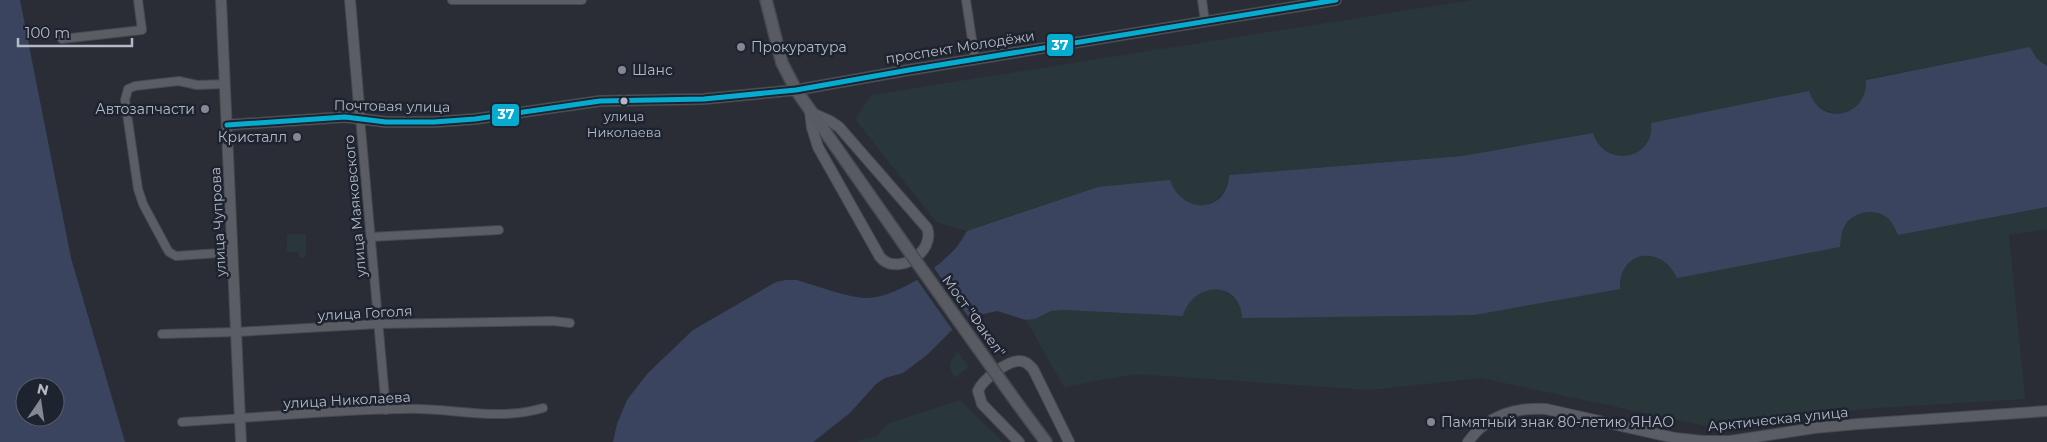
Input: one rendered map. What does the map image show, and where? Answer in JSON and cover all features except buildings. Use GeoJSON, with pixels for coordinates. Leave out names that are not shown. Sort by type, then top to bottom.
{"type":"FeatureCollection","features":[{"type":"Feature","properties":{"kind":"main road","name":"Мост \"Факел\""},"geometry":{"type":"LineString","coordinates":[[766,0],[780,57],[796,90],[1046,442]]}},
{"type":"Feature","properties":{"kind":"street"},"geometry":{"type":"LineString","coordinates":[[62,39],[142,30],[138,0]]}},
{"type":"Feature","properties":{"kind":"street","name":"улица Чупрова"},"geometry":{"type":"LineString","coordinates":[[221,0],[241,442]]}},
{"type":"Feature","properties":{"kind":"street"},"geometry":{"type":"LineString","coordinates":[[350,0],[357,0]]}},
{"type":"Feature","properties":{"kind":"street","name":"улица Маяковского"},"geometry":{"type":"LineString","coordinates":[[350,0],[386,410]]}},
{"type":"Feature","properties":{"kind":"street"},"geometry":{"type":"LineString","coordinates":[[452,0],[582,0]]}},
{"type":"Feature","properties":{"kind":"street"},"geometry":{"type":"LineString","coordinates":[[966,0],[976,59]]}},
{"type":"Feature","properties":{"kind":"street"},"geometry":{"type":"LineString","coordinates":[[1202,0],[1205,21]]}},
{"type":"Feature","properties":{"kind":"street","name":"проспект Молодёжи"},"geometry":{"type":"LineString","coordinates":[[796,90],[1336,0]]}},
{"type":"Feature","properties":{"kind":"street"},"geometry":{"type":"LineString","coordinates":[[225,84],[197,85],[179,81],[135,86],[128,89],[125,100],[138,189],[143,204],[169,252],[176,256],[233,252]]}},
{"type":"Feature","properties":{"kind":"street","name":"Почтовая улица"},"geometry":{"type":"LineString","coordinates":[[227,125],[345,117],[360,117],[394,122],[452,120],[600,101],[704,99],[796,90]]}},
{"type":"Feature","properties":{"kind":"street"},"geometry":{"type":"LineString","coordinates":[[810,112],[839,127],[928,228],[930,238],[928,245],[922,252],[901,264],[889,265],[880,257],[818,147],[812,128],[810,112]]}},
{"type":"Feature","properties":{"kind":"street"},"geometry":{"type":"LineString","coordinates":[[371,237],[499,230]]}},
{"type":"Feature","properties":{"kind":"street","name":"улица Гоголя"},"geometry":{"type":"LineString","coordinates":[[162,334],[379,324],[553,320],[570,323]]}},
{"type":"Feature","properties":{"kind":"street"},"geometry":{"type":"LineString","coordinates":[[1019,442],[982,404],[978,391],[982,382],[1007,364],[1018,361],[1024,361],[1033,369],[1069,442]]}},
{"type":"Feature","properties":{"kind":"street","name":"улица Николаева"},"geometry":{"type":"LineString","coordinates":[[182,422],[404,408],[504,415],[523,414],[543,408]]}},
{"type":"Feature","properties":{"kind":"street","name":"Арктическая улица"},"geometry":{"type":"LineString","coordinates":[[1468,442],[1479,428],[1487,422],[1518,409],[1530,408],[1546,409],[1675,438],[1713,442],[1849,425],[2047,411]]}},
{"type":"Feature","properties":{"kind":"shaded area"},"geometry":{"type":"Polygon","coordinates":[[[1472,0],[2047,0],[2047,66],[2037,59],[2030,47],[1866,79],[1864,97],[1850,111],[1834,113],[1826,110],[1813,100],[1809,92],[1651,128],[1648,140],[1643,148],[1626,156],[1607,151],[1593,133],[1462,156],[1229,175],[1221,195],[1214,202],[1197,206],[1179,197],[1172,188],[1098,187],[967,231],[936,222],[855,119],[871,95],[1472,0]]]}},
{"type":"Feature","properties":{"kind":"shaded area"},"geometry":{"type":"Polygon","coordinates":[[[2047,207],[2047,229],[2009,235],[2025,399],[1877,408],[1710,427],[1481,378],[1370,390],[1136,374],[1064,387],[1026,320],[1035,319],[1051,311],[1065,310],[1183,316],[1189,301],[1196,294],[1213,290],[1222,291],[1230,295],[1236,301],[1242,318],[1619,283],[1628,262],[1644,255],[1662,260],[1677,277],[1840,247],[1844,227],[1853,217],[1869,212],[1885,216],[1891,222],[1898,235],[2047,207]]]}},
{"type":"Feature","properties":{"kind":"shaded area"},"geometry":{"type":"Polygon","coordinates":[[[287,234],[306,234],[306,257],[299,258],[299,252],[287,252],[287,234]]]}},
{"type":"Feature","properties":{"kind":"shaded area"},"geometry":{"type":"Polygon","coordinates":[[[958,352],[969,367],[954,378],[950,364],[958,352]]]}},
{"type":"Feature","properties":{"kind":"shaded area"},"geometry":{"type":"Polygon","coordinates":[[[960,400],[1003,442],[857,442],[866,438],[876,437],[889,423],[960,400]]]}},
{"type":"Feature","properties":{"kind":"water"},"geometry":{"type":"Polygon","coordinates":[[[0,0],[20,0],[71,258],[125,442],[0,442],[0,0]]]}},
{"type":"Feature","properties":{"kind":"water"},"geometry":{"type":"Polygon","coordinates":[[[2030,47],[2037,59],[2047,66],[2047,207],[1898,235],[1891,222],[1885,216],[1869,212],[1849,220],[1842,233],[1840,247],[1677,278],[1670,267],[1661,260],[1652,256],[1642,256],[1633,259],[1626,266],[1621,276],[1620,289],[1474,315],[1242,318],[1239,306],[1233,297],[1225,291],[1215,290],[1206,291],[1196,296],[1188,304],[1183,316],[1065,310],[1051,311],[1035,319],[1026,320],[997,311],[980,315],[951,331],[927,355],[903,373],[885,378],[876,384],[850,413],[813,442],[613,442],[617,424],[627,400],[647,374],[693,330],[776,282],[797,280],[839,293],[864,298],[888,294],[925,275],[956,248],[967,231],[1098,187],[1170,180],[1176,191],[1184,199],[1193,204],[1203,205],[1213,203],[1221,197],[1226,188],[1229,175],[1462,156],[1593,133],[1599,144],[1607,152],[1617,155],[1628,155],[1637,152],[1645,146],[1650,136],[1651,123],[1809,91],[1815,102],[1823,110],[1832,113],[1842,113],[1852,110],[1859,103],[1865,93],[1866,80],[2030,47]]]}},
{"type":"Feature","properties":{"kind":"pier"},"geometry":{"type":"Polygon","coordinates":[[[932,265],[972,322],[954,332],[915,277],[932,265]]]}},
{"type":"Feature","properties":{"kind":"transit line","name":"37"},"geometry":{"type":"LineString","coordinates":[[227,125],[345,117],[386,122],[434,122],[475,119],[600,101],[704,99],[796,90],[1336,0]]}},
{"type":"Feature","properties":{"kind":"place","name":"Прокуратура"},"geometry":{"type":"Point","coordinates":[741,47]}},
{"type":"Feature","properties":{"kind":"place","name":"Шанс"},"geometry":{"type":"Point","coordinates":[622,70]}},
{"type":"Feature","properties":{"kind":"place","name":"улица Николаева"},"geometry":{"type":"Point","coordinates":[624,101]}},
{"type":"Feature","properties":{"kind":"place","name":"Автозапчасти"},"geometry":{"type":"Point","coordinates":[205,109]}},
{"type":"Feature","properties":{"kind":"place","name":"Кристалл"},"geometry":{"type":"Point","coordinates":[297,137]}},
{"type":"Feature","properties":{"kind":"place","name":"Памятный знак 80-летию ЯНАО"},"geometry":{"type":"Point","coordinates":[1431,422]}}]}
